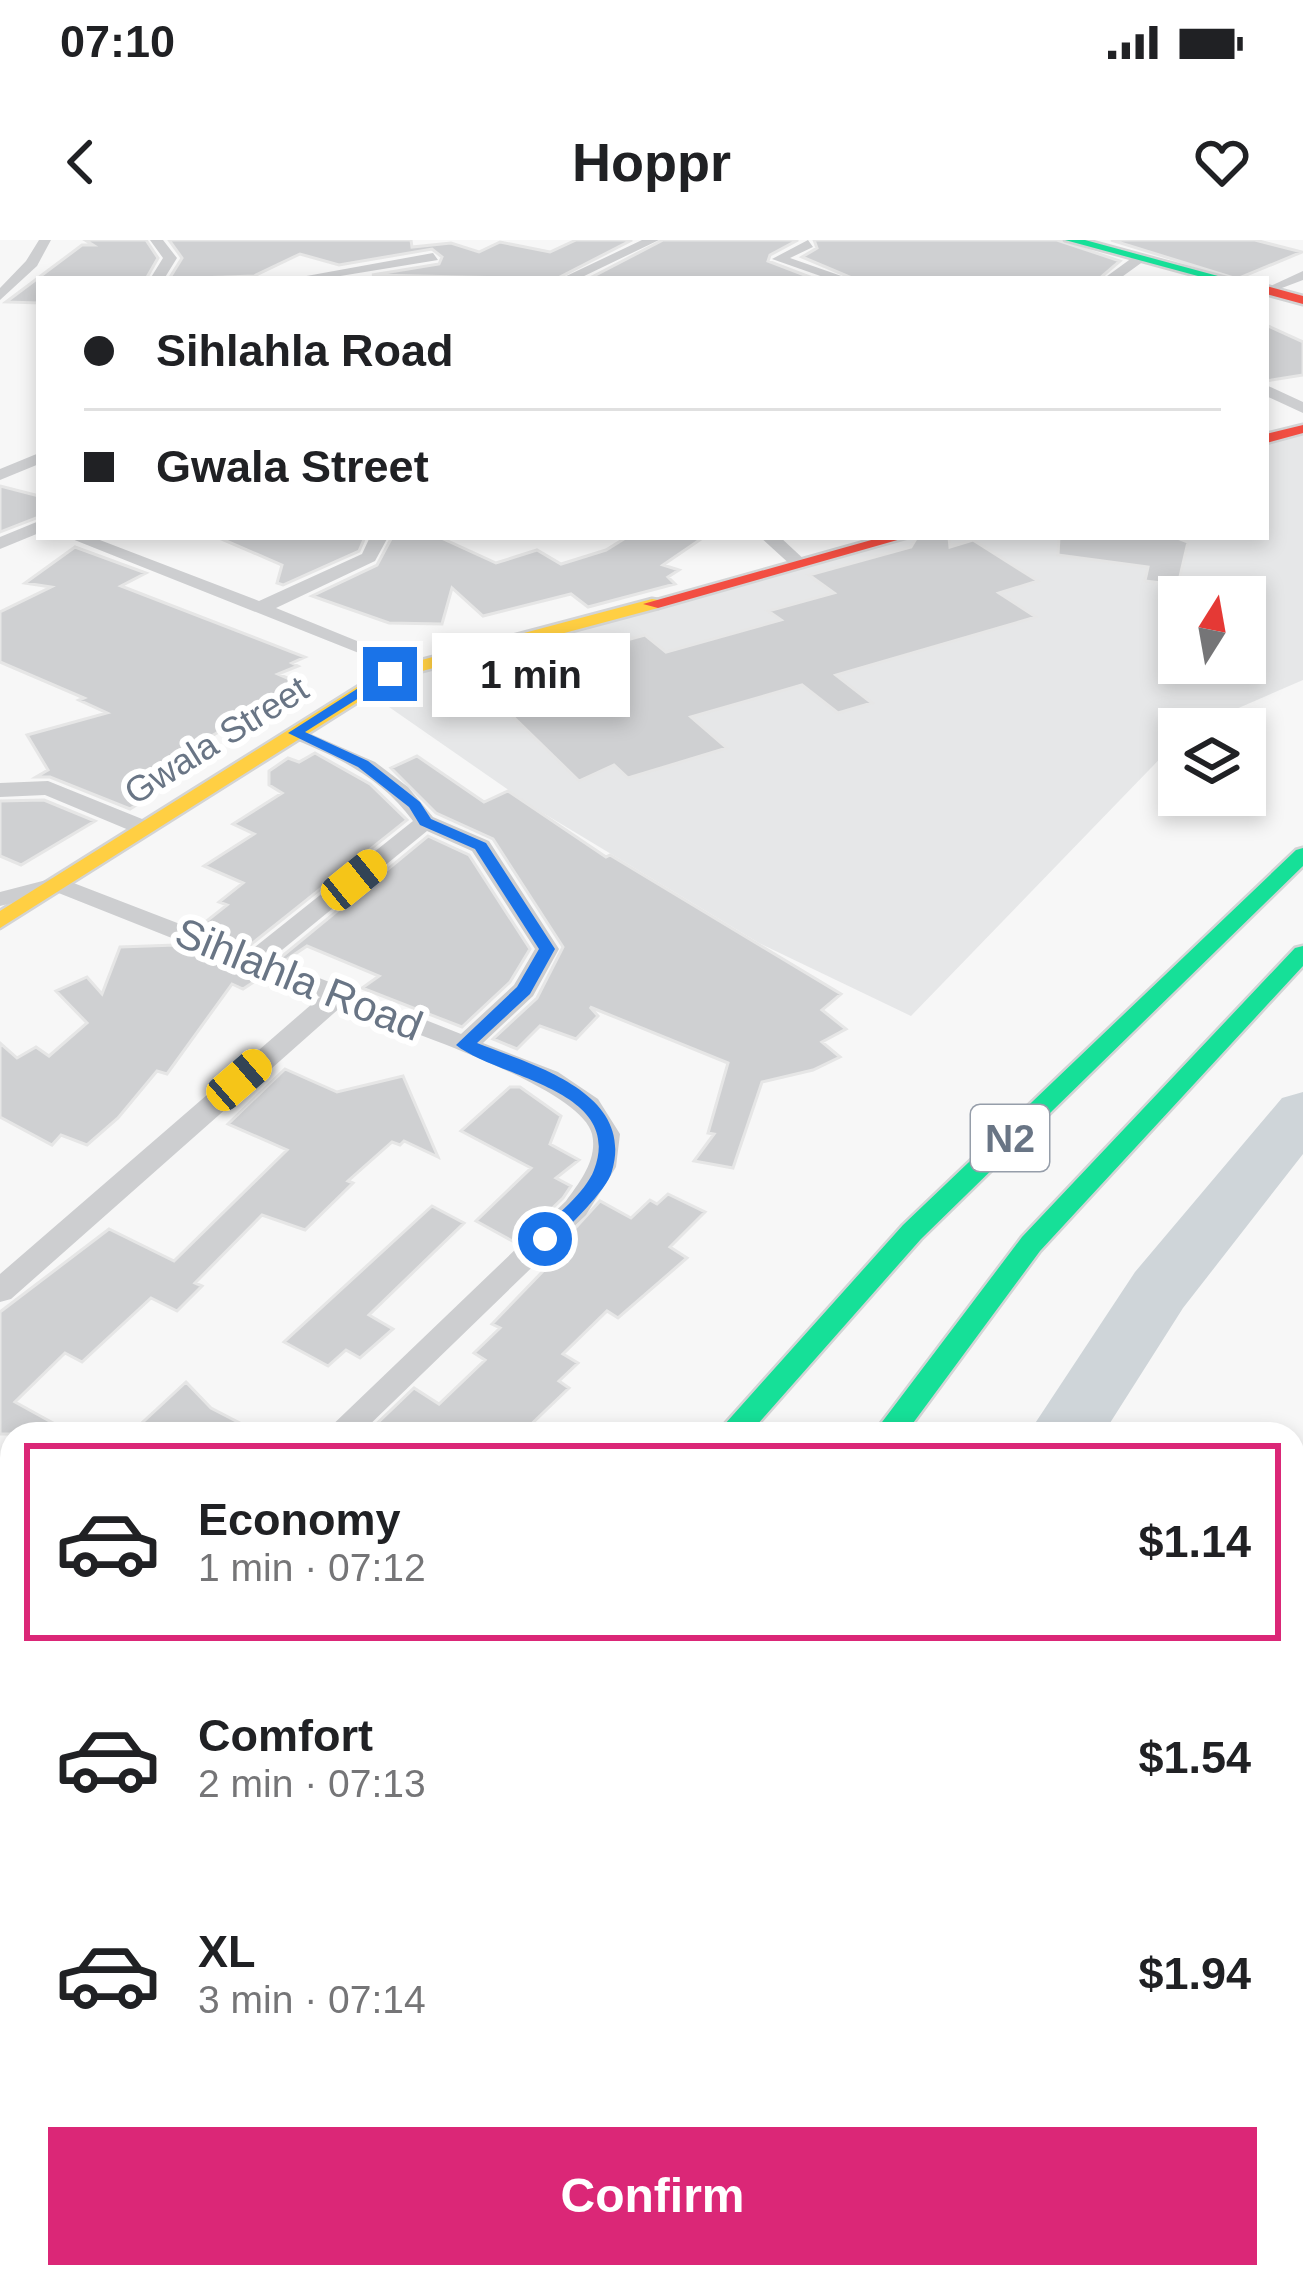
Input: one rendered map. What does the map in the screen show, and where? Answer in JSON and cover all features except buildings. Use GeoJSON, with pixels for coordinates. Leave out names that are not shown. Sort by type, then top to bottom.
{"type":"FeatureCollection","features":[{"type":"Feature","properties":{"kind":"main road"},"geometry":{"type":"LineString","coordinates":[[1094,242],[1211,276]]}},
{"type":"Feature","properties":{"kind":"main road"},"geometry":{"type":"LineString","coordinates":[[1269,291],[1303,299]]}},
{"type":"Feature","properties":{"kind":"main road"},"geometry":{"type":"LineString","coordinates":[[1269,438],[1303,429]]}},
{"type":"Feature","properties":{"kind":"main road","name":"Gwala Street"},"geometry":{"type":"LineString","coordinates":[[0,921],[369,686],[411,667],[888,540]]}},
{"type":"Feature","properties":{"kind":"main road","name":"N2"},"geometry":{"type":"LineString","coordinates":[[741,1422],[912,1232],[1303,854]]}},
{"type":"Feature","properties":{"kind":"main road","name":"N2"},"geometry":{"type":"LineString","coordinates":[[897,1422],[1030,1244],[1303,953]]}},
{"type":"Feature","properties":{"kind":"street"},"geometry":{"type":"LineString","coordinates":[[0,296],[32,263],[45,240]]}},
{"type":"Feature","properties":{"kind":"street"},"geometry":{"type":"LineString","coordinates":[[574,276],[653,240]]}},
{"type":"Feature","properties":{"kind":"street"},"geometry":{"type":"LineString","coordinates":[[157,243],[176,243]]}},
{"type":"Feature","properties":{"kind":"street"},"geometry":{"type":"LineString","coordinates":[[157,243],[170,258],[159,276]]}},
{"type":"Feature","properties":{"kind":"street"},"geometry":{"type":"LineString","coordinates":[[808,244],[779,259],[833,276]]}},
{"type":"Feature","properties":{"kind":"street"},"geometry":{"type":"LineString","coordinates":[[312,276],[433,257]]}},
{"type":"Feature","properties":{"kind":"street"},"geometry":{"type":"LineString","coordinates":[[1115,276],[1142,258]]}},
{"type":"Feature","properties":{"kind":"street"},"geometry":{"type":"LineString","coordinates":[[343,269],[355,276]]}},
{"type":"Feature","properties":{"kind":"street"},"geometry":{"type":"LineString","coordinates":[[1269,291],[1303,275]]}},
{"type":"Feature","properties":{"kind":"street"},"geometry":{"type":"LineString","coordinates":[[1269,391],[1303,408]]}},
{"type":"Feature","properties":{"kind":"street"},"geometry":{"type":"LineString","coordinates":[[0,475],[36,459]]}},
{"type":"Feature","properties":{"kind":"street"},"geometry":{"type":"LineString","coordinates":[[0,544],[36,527]]}},
{"type":"Feature","properties":{"kind":"street"},"geometry":{"type":"LineString","coordinates":[[84,540],[411,667]]}},
{"type":"Feature","properties":{"kind":"street"},"geometry":{"type":"LineString","coordinates":[[263,607],[369,557],[378,540]]}},
{"type":"Feature","properties":{"kind":"street"},"geometry":{"type":"LineString","coordinates":[[773,540],[800,563]]}},
{"type":"Feature","properties":{"kind":"street"},"geometry":{"type":"LineString","coordinates":[[295,733],[363,764],[415,805],[425,822],[481,846],[547,949],[524,990],[465,1045]]}},
{"type":"Feature","properties":{"kind":"street"},"geometry":{"type":"LineString","coordinates":[[0,790],[48,788],[144,828]]}},
{"type":"Feature","properties":{"kind":"street"},"geometry":{"type":"LineString","coordinates":[[254,960],[425,822]]}},
{"type":"Feature","properties":{"kind":"street"},"geometry":{"type":"LineString","coordinates":[[0,899],[58,884]]}},
{"type":"Feature","properties":{"kind":"street","name":"Sihlahla Road"},"geometry":{"type":"LineString","coordinates":[[58,884],[548,1078],[601,1116],[607,1138],[603,1174],[514,1270],[352,1422]]}},
{"type":"Feature","properties":{"kind":"street"},"geometry":{"type":"LineString","coordinates":[[0,1291],[337,996]]}},
{"type":"Feature","properties":{"kind":"shaded area"},"geometry":{"type":"Polygon","coordinates":[[[1303,430],[1303,680],[1238,708],[1158,708],[1158,761],[911,1016],[759,943],[533,807],[389,707],[354,695],[369,686],[891,540],[1269,540],[1269,439],[1303,430]]]}},
{"type":"Feature","properties":{"kind":"waterway"},"geometry":{"type":"LineString","coordinates":[[1072,1422],[1159,1290],[1303,1112]]}},
{"type":"Feature","properties":{"kind":"traffic: fast"},"geometry":{"type":"LineString","coordinates":[[1071,240],[1211,276]]}},
{"type":"Feature","properties":{"kind":"traffic: fast"},"geometry":{"type":"LineString","coordinates":[[742,1422],[912,1232],[1303,854]]}},
{"type":"Feature","properties":{"kind":"traffic: fast"},"geometry":{"type":"LineString","coordinates":[[897,1422],[1031,1244],[1303,953]]}},
{"type":"Feature","properties":{"kind":"traffic: slow"},"geometry":{"type":"LineString","coordinates":[[0,921],[390,674],[652,604]]}},
{"type":"Feature","properties":{"kind":"traffic: jam"},"geometry":{"type":"LineString","coordinates":[[1269,291],[1303,300]]}},
{"type":"Feature","properties":{"kind":"traffic: jam"},"geometry":{"type":"LineString","coordinates":[[1269,438],[1303,429]]}},
{"type":"Feature","properties":{"kind":"traffic: jam"},"geometry":{"type":"LineString","coordinates":[[652,604],[889,540]]}},
{"type":"Feature","properties":{"kind":"route"},"geometry":{"type":"LineString","coordinates":[[390,674],[295,733],[363,764],[415,805],[425,822],[481,846],[547,949],[524,990],[465,1045],[548,1078],[601,1116],[607,1138],[603,1174],[545,1239]]}}]}
